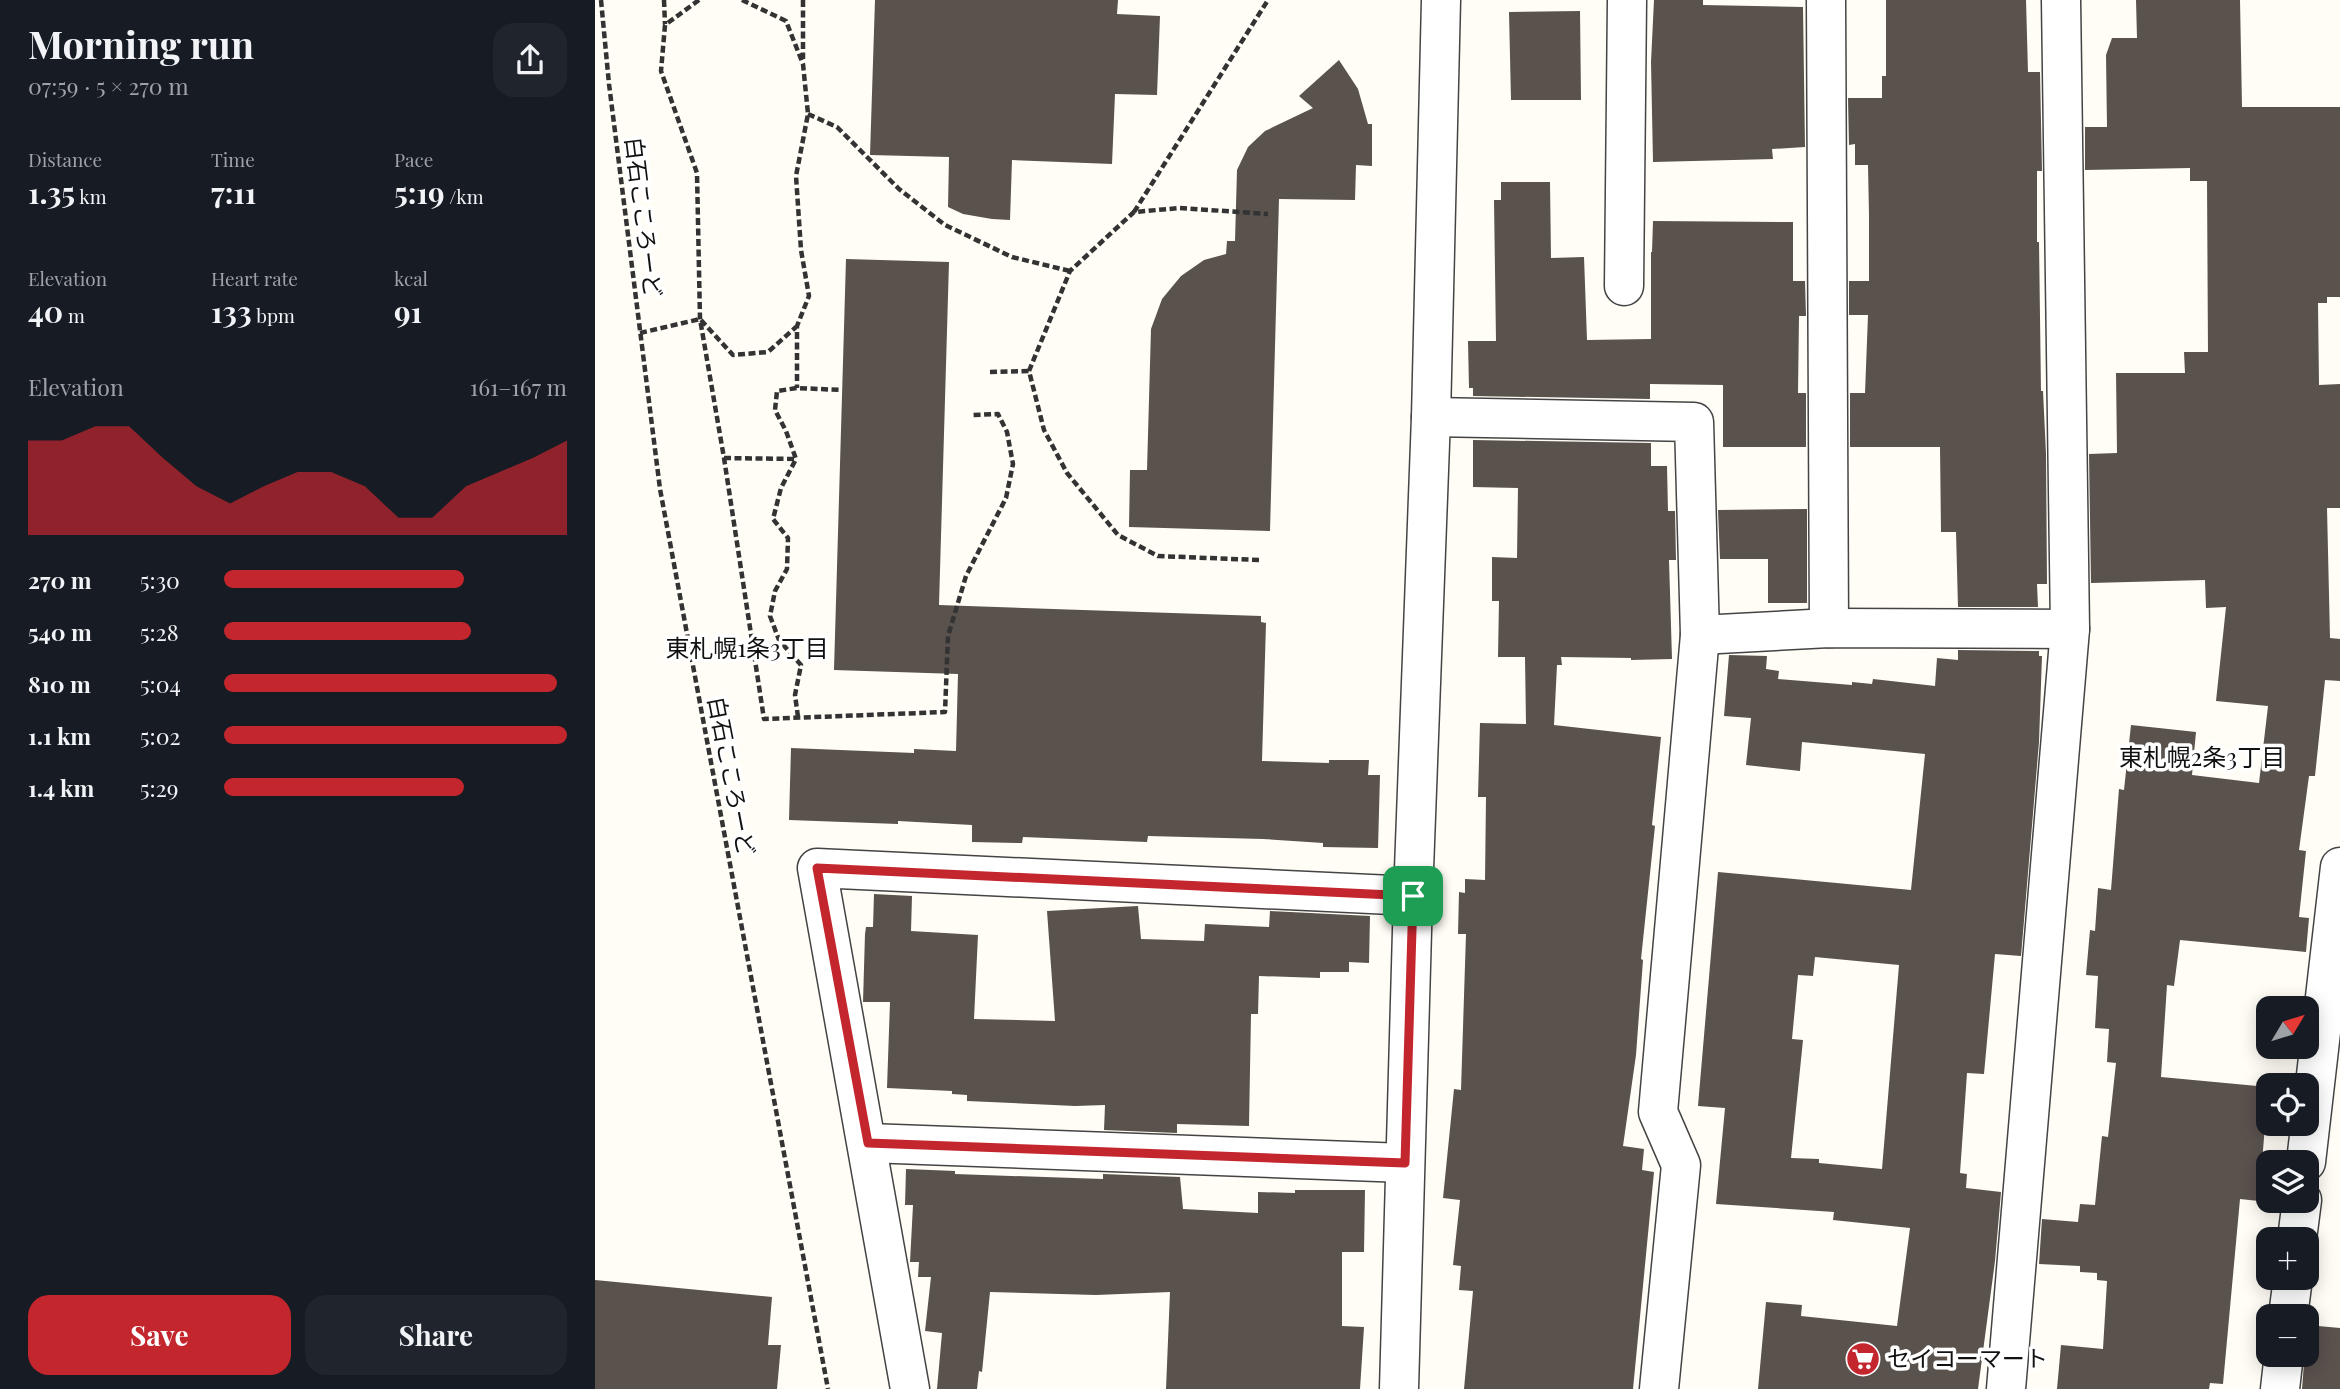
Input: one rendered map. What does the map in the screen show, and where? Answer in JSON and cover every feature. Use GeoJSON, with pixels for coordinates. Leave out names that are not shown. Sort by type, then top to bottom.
{"type":"FeatureCollection","features":[{"type":"Feature","properties":{"kind":"street"},"geometry":{"type":"LineString","coordinates":[[1399,1389],[1413,896],[1431,417],[1441,0]]}},
{"type":"Feature","properties":{"kind":"street"},"geometry":{"type":"LineString","coordinates":[[1624,286],[1627,0]]}},
{"type":"Feature","properties":{"kind":"street"},"geometry":{"type":"LineString","coordinates":[[1826,0],[1829,628]]}},
{"type":"Feature","properties":{"kind":"street"},"geometry":{"type":"LineString","coordinates":[[2006,1389],[2070,629],[2061,0]]}},
{"type":"Feature","properties":{"kind":"street"},"geometry":{"type":"LineString","coordinates":[[1431,417],[1695,422],[1700,635],[1658,1112],[1681,1164],[1659,1389]]}},
{"type":"Feature","properties":{"kind":"street"},"geometry":{"type":"LineString","coordinates":[[1700,635],[1829,628],[2070,629]]}},
{"type":"Feature","properties":{"kind":"street"},"geometry":{"type":"LineString","coordinates":[[2307,1150],[2340,867]]}},
{"type":"Feature","properties":{"kind":"street"},"geometry":{"type":"LineString","coordinates":[[910,1389],[817,868],[1413,896]]}},
{"type":"Feature","properties":{"kind":"street"},"geometry":{"type":"LineString","coordinates":[[868,1143],[1405,1163]]}},
{"type":"Feature","properties":{"kind":"street"},"geometry":{"type":"LineString","coordinates":[[2280,1389],[2283,1367]]}},
{"type":"Feature","properties":{"kind":"path","name":"白石こころーど"},"geometry":{"type":"LineString","coordinates":[[601,0],[660,489],[828,1389]]}},
{"type":"Feature","properties":{"kind":"path"},"geometry":{"type":"LineString","coordinates":[[664,0],[661,71],[697,173],[700,318],[764,719],[945,712],[948,636],[966,576],[1006,498],[1013,464],[1007,432],[999,414],[973,415]]}},
{"type":"Feature","properties":{"kind":"path"},"geometry":{"type":"LineString","coordinates":[[665,25],[699,0]]}},
{"type":"Feature","properties":{"kind":"path"},"geometry":{"type":"LineString","coordinates":[[742,0],[786,21],[803,64]]}},
{"type":"Feature","properties":{"kind":"path"},"geometry":{"type":"LineString","coordinates":[[797,388],[797,326],[809,296],[801,250],[796,176],[808,114],[803,64],[803,0]]}},
{"type":"Feature","properties":{"kind":"path"},"geometry":{"type":"LineString","coordinates":[[1259,560],[1158,556],[1118,535],[1067,473],[1044,430],[1029,371],[1070,271],[1134,212],[1268,0]]}},
{"type":"Feature","properties":{"kind":"path"},"geometry":{"type":"LineString","coordinates":[[808,114],[837,127],[899,189],[945,225],[1012,257],[1070,271]]}},
{"type":"Feature","properties":{"kind":"path"},"geometry":{"type":"LineString","coordinates":[[1134,212],[1180,208],[1268,214]]}},
{"type":"Feature","properties":{"kind":"path"},"geometry":{"type":"LineString","coordinates":[[640,333],[700,318]]}},
{"type":"Feature","properties":{"kind":"path"},"geometry":{"type":"LineString","coordinates":[[700,318],[733,355],[768,352],[797,326]]}},
{"type":"Feature","properties":{"kind":"path"},"geometry":{"type":"LineString","coordinates":[[990,372],[1029,371]]}},
{"type":"Feature","properties":{"kind":"path"},"geometry":{"type":"LineString","coordinates":[[798,717],[795,695],[801,664],[779,640],[770,616],[775,591],[787,569],[789,538],[773,519],[781,488],[796,459],[775,410],[778,391],[797,388],[842,390]]}},
{"type":"Feature","properties":{"kind":"path"},"geometry":{"type":"LineString","coordinates":[[724,458],[796,459]]}},
{"type":"Feature","properties":{"kind":"building"},"geometry":{"type":"Polygon","coordinates":[[[875,0],[1118,0],[1117,14],[1160,16],[1157,95],[1115,94],[1112,164],[1012,160],[1010,220],[963,214],[948,207],[949,157],[870,155],[875,0]]]}},
{"type":"Feature","properties":{"kind":"building"},"geometry":{"type":"Polygon","coordinates":[[[1654,0],[1703,0],[1703,5],[1803,7],[1805,147],[1772,149],[1773,159],[1653,162],[1651,62],[1654,0]]]}},
{"type":"Feature","properties":{"kind":"building"},"geometry":{"type":"Polygon","coordinates":[[[1886,0],[2026,0],[2028,72],[2040,72],[2042,171],[2037,171],[2037,242],[2041,391],[2046,454],[2047,584],[2037,584],[2038,607],[1958,607],[1956,532],[1941,532],[1940,447],[1850,447],[1850,393],[1865,393],[1868,315],[1849,315],[1849,281],[1869,281],[1869,215],[1868,165],[1855,165],[1855,144],[1849,145],[1848,98],[1882,98],[1882,76],[1886,76],[1886,0]]]}},
{"type":"Feature","properties":{"kind":"building"},"geometry":{"type":"Polygon","coordinates":[[[2136,0],[2240,0],[2242,107],[2340,107],[2340,297],[2327,297],[2327,303],[2318,303],[2319,385],[2340,384],[2340,508],[2327,508],[2330,638],[2340,639],[2340,681],[2325,680],[2315,776],[2309,776],[2299,850],[2306,851],[2299,917],[2309,918],[2306,952],[2180,940],[2174,986],[2167,985],[2161,1077],[2256,1086],[2256,1136],[2264,1136],[2263,1150],[2256,1150],[2256,1201],[2240,1199],[2223,1384],[2210,1383],[2209,1389],[2057,1389],[2061,1345],[2103,1349],[2107,1281],[2097,1280],[2097,1273],[2080,1272],[2080,1266],[2039,1264],[2042,1219],[2078,1222],[2080,1204],[2095,1205],[2102,1136],[2108,1137],[2116,1063],[2107,1062],[2109,1029],[2095,1028],[2098,976],[2086,975],[2090,930],[2095,931],[2098,888],[2111,890],[2119,789],[2124,790],[2131,725],[2196,732],[2192,775],[2259,783],[2268,706],[2216,701],[2226,607],[2206,608],[2205,580],[2091,583],[2089,454],[2117,453],[2116,373],[2185,373],[2184,352],[2208,352],[2207,181],[2190,181],[2190,168],[2085,170],[2085,127],[2107,127],[2106,55],[2112,38],[2137,38],[2136,0]]]}},
{"type":"Feature","properties":{"kind":"building"},"geometry":{"type":"Polygon","coordinates":[[[1580,11],[1581,100],[1511,100],[1509,12],[1580,11]]]}},
{"type":"Feature","properties":{"kind":"building"},"geometry":{"type":"Polygon","coordinates":[[[1339,60],[1358,89],[1368,124],[1372,124],[1372,166],[1356,165],[1355,200],[1279,199],[1270,531],[1129,527],[1130,470],[1147,470],[1151,329],[1162,299],[1181,276],[1204,260],[1226,254],[1227,241],[1235,241],[1237,170],[1248,147],[1265,131],[1313,108],[1299,96],[1339,60]]]}},
{"type":"Feature","properties":{"kind":"building"},"geometry":{"type":"Polygon","coordinates":[[[1501,182],[1550,182],[1551,258],[1584,257],[1587,340],[1651,339],[1653,221],[1793,222],[1793,281],[1805,281],[1806,316],[1799,316],[1798,393],[1806,393],[1806,447],[1723,447],[1723,385],[1650,384],[1650,399],[1473,396],[1473,388],[1469,388],[1468,341],[1496,341],[1494,200],[1501,200],[1501,182]]]}},
{"type":"Feature","properties":{"kind":"building"},"geometry":{"type":"Polygon","coordinates":[[[846,259],[949,262],[939,605],[1261,616],[1261,622],[1266,623],[1262,761],[1329,763],[1329,760],[1369,760],[1368,775],[1380,775],[1378,848],[1323,847],[1323,843],[1263,839],[1148,836],[1147,842],[1023,837],[1022,843],[972,842],[972,825],[789,820],[791,748],[914,753],[914,749],[956,751],[958,674],[834,670],[846,259]]]}},
{"type":"Feature","properties":{"kind":"building"},"geometry":{"type":"Polygon","coordinates":[[[1473,440],[1651,443],[1651,466],[1667,466],[1668,511],[1675,511],[1676,560],[1669,560],[1672,659],[1561,657],[1562,665],[1557,665],[1554,725],[1661,737],[1641,959],[1636,1055],[1623,1146],[1644,1149],[1642,1170],[1654,1172],[1633,1389],[1464,1389],[1473,1291],[1459,1290],[1461,1266],[1453,1265],[1460,1200],[1443,1198],[1454,1089],[1461,1090],[1466,934],[1458,934],[1459,892],[1465,893],[1465,879],[1485,880],[1486,797],[1478,797],[1480,723],[1526,724],[1525,657],[1498,657],[1499,601],[1492,601],[1492,557],[1517,558],[1518,488],[1473,487],[1473,440]]]}},
{"type":"Feature","properties":{"kind":"building"},"geometry":{"type":"Polygon","coordinates":[[[1807,509],[1807,603],[1768,603],[1768,559],[1720,559],[1718,510],[1807,509]]]}},
{"type":"Feature","properties":{"kind":"building"},"geometry":{"type":"Polygon","coordinates":[[[1958,650],[2039,651],[2039,656],[2042,656],[2039,742],[2021,956],[1995,954],[1984,1074],[1967,1073],[1960,1173],[1967,1174],[1966,1188],[2001,1192],[1978,1389],[1758,1389],[1766,1302],[1802,1305],[1801,1316],[1897,1326],[1910,1228],[1833,1220],[1834,1212],[1716,1204],[1725,1108],[1698,1106],[1718,872],[1911,890],[1925,754],[1802,742],[1800,771],[1746,765],[1751,718],[1724,716],[1729,655],[1767,656],[1766,669],[1779,671],[1778,679],[1852,685],[1852,682],[1872,684],[1873,679],[1935,686],[1937,658],[1958,660],[1958,650]],[[1815,957],[1813,976],[1798,975],[1792,1039],[1803,1040],[1791,1158],[1819,1159],[1819,1163],[1882,1169],[1899,965],[1815,957]]]}},
{"type":"Feature","properties":{"kind":"building"},"geometry":{"type":"Polygon","coordinates":[[[874,894],[912,896],[911,931],[978,935],[974,1019],[1055,1021],[1047,911],[1138,906],[1141,939],[1204,941],[1205,924],[1269,927],[1270,911],[1370,916],[1369,963],[1349,962],[1349,972],[1320,972],[1320,978],[1259,976],[1258,1014],[1251,1014],[1249,1126],[1177,1124],[1177,1133],[1104,1130],[1105,1105],[967,1101],[967,1095],[952,1094],[952,1091],[887,1088],[890,1002],[863,1002],[865,934],[866,927],[873,927],[874,894]]]}},
{"type":"Feature","properties":{"kind":"building"},"geometry":{"type":"Polygon","coordinates":[[[906,1169],[955,1171],[955,1174],[1103,1179],[1103,1174],[1180,1177],[1183,1209],[1258,1213],[1258,1192],[1365,1190],[1364,1252],[1342,1252],[1342,1326],[1364,1327],[1360,1389],[1166,1389],[1170,1292],[1096,1295],[990,1292],[982,1372],[979,1371],[977,1389],[937,1389],[942,1333],[925,1331],[931,1277],[918,1277],[919,1262],[910,1262],[913,1205],[905,1205],[906,1169]]]}},
{"type":"Feature","properties":{"kind":"building"},"geometry":{"type":"Polygon","coordinates":[[[595,1280],[772,1297],[768,1345],[781,1345],[777,1389],[595,1389],[595,1280]]]}},
{"type":"Feature","properties":{"kind":"building"},"geometry":{"type":"Polygon","coordinates":[[[2319,1326],[2340,1328],[2340,1389],[2302,1389],[2304,1367],[2319,1367],[2319,1326]]]}},
{"type":"Feature","properties":{"kind":"place","name":"セイコーマート"},"geometry":{"type":"Point","coordinates":[1863,1359]}},
{"type":"Feature","properties":{"kind":"district","name":"東札幌1条3丁目"},"geometry":{"type":"Point","coordinates":[747,649]}},
{"type":"Feature","properties":{"kind":"district","name":"東札幌2条3丁目"},"geometry":{"type":"Point","coordinates":[2202,758]}},
{"type":"Feature","properties":{"kind":"route"},"geometry":{"type":"LineString","coordinates":[[817,868],[1413,896],[1405,1163],[868,1143],[817,868]]}}]}
